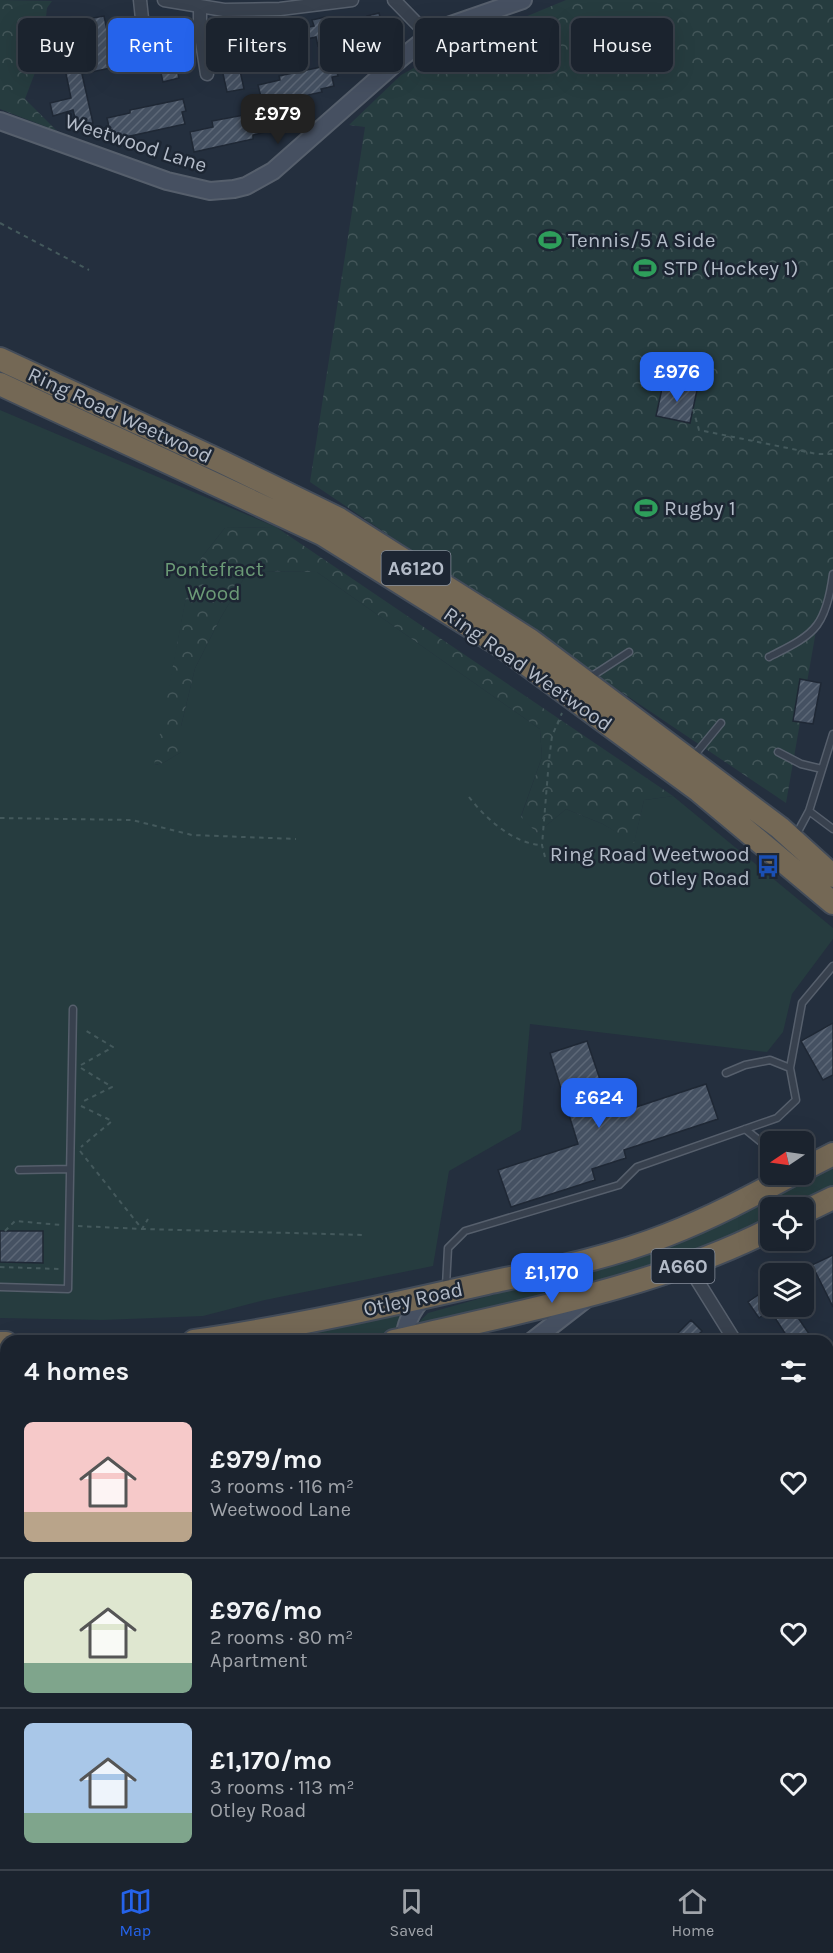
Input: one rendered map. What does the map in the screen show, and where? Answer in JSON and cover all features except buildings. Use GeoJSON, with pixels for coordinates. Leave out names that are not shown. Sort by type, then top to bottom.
{"type":"FeatureCollection","features":[{"type":"Feature","properties":{"kind":"highway","name":"Ring Road Weetwood"},"geometry":{"type":"LineString","coordinates":[[0,359],[339,519],[530,640],[593,676],[690,760],[780,828],[833,876]]}},
{"type":"Feature","properties":{"kind":"highway","name":"Ring Road Weetwood"},"geometry":{"type":"LineString","coordinates":[[0,384],[322,534],[503,647],[699,791],[833,903]]}},
{"type":"Feature","properties":{"kind":"highway"},"geometry":{"type":"LineString","coordinates":[[814,1164],[833,1154]]}},
{"type":"Feature","properties":{"kind":"highway","name":"Otley Road"},"geometry":{"type":"LineString","coordinates":[[238,1335],[423,1298],[588,1260],[665,1236],[729,1209],[773,1185]]}},
{"type":"Feature","properties":{"kind":"highway"},"geometry":{"type":"LineString","coordinates":[[814,1207],[833,1198]]}},
{"type":"Feature","properties":{"kind":"highway","name":"Otley Road"},"geometry":{"type":"LineString","coordinates":[[422,1335],[591,1294],[687,1264],[760,1235]]}},
{"type":"Feature","properties":{"kind":"street"},"geometry":{"type":"LineString","coordinates":[[140,0],[142,18]]}},
{"type":"Feature","properties":{"kind":"street"},"geometry":{"type":"LineString","coordinates":[[164,0],[224,10],[280,9],[352,0]]}},
{"type":"Feature","properties":{"kind":"street"},"geometry":{"type":"LineString","coordinates":[[394,0],[415,22]]}},
{"type":"Feature","properties":{"kind":"street","name":"Weetwood Lane"},"geometry":{"type":"LineString","coordinates":[[471,18],[523,0]]}},
{"type":"Feature","properties":{"kind":"street"},"geometry":{"type":"LineString","coordinates":[[200,6],[200,29],[207,74]]}},
{"type":"Feature","properties":{"kind":"street","name":"Weetwood Lane"},"geometry":{"type":"LineString","coordinates":[[0,121],[167,182],[210,191],[234,189],[246,186],[273,171],[415,47]]}},
{"type":"Feature","properties":{"kind":"street"},"geometry":{"type":"LineString","coordinates":[[687,1264],[731,1335]]}},
{"type":"Feature","properties":{"kind":"street"},"geometry":{"type":"LineString","coordinates":[[540,1335],[591,1294]]}},
{"type":"Feature","properties":{"kind":"street"},"geometry":{"type":"LineString","coordinates":[[403,1335],[410,1316],[423,1298]]}},
{"type":"Feature","properties":{"kind":"lane"},"geometry":{"type":"LineString","coordinates":[[769,657],[795,644],[817,625],[831,592],[833,574]]}},
{"type":"Feature","properties":{"kind":"lane"},"geometry":{"type":"LineString","coordinates":[[593,676],[629,652]]}},
{"type":"Feature","properties":{"kind":"lane"},"geometry":{"type":"LineString","coordinates":[[690,760],[722,723]]}},
{"type":"Feature","properties":{"kind":"lane"},"geometry":{"type":"LineString","coordinates":[[793,841],[809,811],[833,734]]}},
{"type":"Feature","properties":{"kind":"lane"},"geometry":{"type":"LineString","coordinates":[[778,752],[801,764],[822,769]]}},
{"type":"Feature","properties":{"kind":"lane"},"geometry":{"type":"LineString","coordinates":[[809,811],[833,830]]}},
{"type":"Feature","properties":{"kind":"lane"},"geometry":{"type":"LineString","coordinates":[[445,1293],[448,1248],[465,1231],[619,1185],[637,1167],[777,1118],[796,1100],[790,1068],[802,1003],[833,966]]}},
{"type":"Feature","properties":{"kind":"lane"},"geometry":{"type":"LineString","coordinates":[[0,1287],[68,1289],[73,1009]]}},
{"type":"Feature","properties":{"kind":"lane"},"geometry":{"type":"LineString","coordinates":[[726,1073],[745,1065],[770,1060],[790,1068]]}},
{"type":"Feature","properties":{"kind":"lane"},"geometry":{"type":"LineString","coordinates":[[745,1129],[760,1141]]}},
{"type":"Feature","properties":{"kind":"lane"},"geometry":{"type":"LineString","coordinates":[[19,1170],[70,1169]]}},
{"type":"Feature","properties":{"kind":"path"},"geometry":{"type":"LineString","coordinates":[[0,223],[89,270]]}},
{"type":"Feature","properties":{"kind":"path"},"geometry":{"type":"LineString","coordinates":[[693,409],[699,430],[817,454],[833,454]]}},
{"type":"Feature","properties":{"kind":"path"},"geometry":{"type":"LineString","coordinates":[[545,857],[542,845],[543,818],[552,736],[559,722],[567,694]]}},
{"type":"Feature","properties":{"kind":"path"},"geometry":{"type":"LineString","coordinates":[[469,797],[477,807],[511,835],[528,844],[542,845]]}},
{"type":"Feature","properties":{"kind":"path"},"geometry":{"type":"LineString","coordinates":[[0,818],[132,820],[192,835],[296,839]]}},
{"type":"Feature","properties":{"kind":"path"},"geometry":{"type":"LineString","coordinates":[[73,1023],[113,1047],[79,1067],[112,1087],[78,1105],[112,1121],[79,1149],[142,1229]]}},
{"type":"Feature","properties":{"kind":"path"},"geometry":{"type":"LineString","coordinates":[[142,1229],[148,1219]]}},
{"type":"Feature","properties":{"kind":"path"},"geometry":{"type":"LineString","coordinates":[[5,1231],[15,1221],[142,1229],[364,1234]]}},
{"type":"Feature","properties":{"kind":"path"},"geometry":{"type":"LineString","coordinates":[[0,1267],[68,1269]]}},
{"type":"Feature","properties":{"kind":"green space"},"geometry":{"type":"Polygon","coordinates":[[[0,0],[52,1],[47,8],[46,18],[18,18],[18,72],[35,72],[25,99],[57,131],[0,109],[0,0]]]}},
{"type":"Feature","properties":{"kind":"green space"},"geometry":{"type":"Polygon","coordinates":[[[566,0],[833,0],[833,574],[817,625],[786,803],[310,482],[365,127],[349,125],[401,75],[415,67],[415,72],[559,72],[559,18],[523,18],[566,0]]]}},
{"type":"Feature","properties":{"kind":"green space"},"geometry":{"type":"Polygon","coordinates":[[[0,410],[276,527],[225,528],[191,571],[155,765],[181,752],[181,726],[195,668],[248,571],[317,572],[540,729],[542,757],[521,816],[537,833],[566,809],[603,824],[634,842],[644,800],[673,796],[833,928],[833,939],[792,994],[783,1032],[767,1052],[530,1024],[521,1130],[449,1171],[433,1266],[265,1300],[203,1316],[103,1320],[0,1318],[0,410]]]}},
{"type":"Feature","properties":{"kind":"green space","name":"Pontefract Wood"},"geometry":{"type":"Polygon","coordinates":[[[276,527],[673,796],[644,800],[634,843],[603,824],[566,809],[537,833],[521,817],[542,757],[540,729],[317,572],[248,571],[195,668],[181,726],[181,752],[163,763],[154,765],[191,571],[225,528],[276,527]]]}},
{"type":"Feature","properties":{"kind":"green space"},"geometry":{"type":"Polygon","coordinates":[[[833,1163],[833,1189],[814,1198],[760,1197],[760,1224],[657,1267],[417,1328],[419,1322],[428,1313],[607,1263],[783,1185],[814,1185],[814,1171],[833,1163]]]}},
{"type":"Feature","properties":{"kind":"green space"},"geometry":{"type":"Polygon","coordinates":[[[403,1309],[398,1332],[385,1335],[275,1335],[403,1309]]]}},
{"type":"Feature","properties":{"kind":"place","name":"Tennis/5 A Side"},"geometry":{"type":"Point","coordinates":[550,240]}},
{"type":"Feature","properties":{"kind":"place","name":"STP (Hockey 1)"},"geometry":{"type":"Point","coordinates":[645,268]}},
{"type":"Feature","properties":{"kind":"place","name":"Rugby 1"},"geometry":{"type":"Point","coordinates":[646,508]}},
{"type":"Feature","properties":{"kind":"place","name":"Ring Road Weetwood Otley Road"},"geometry":{"type":"Point","coordinates":[768,866]}}]}
